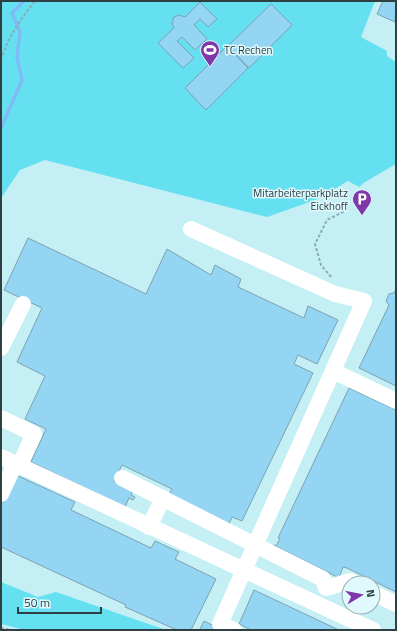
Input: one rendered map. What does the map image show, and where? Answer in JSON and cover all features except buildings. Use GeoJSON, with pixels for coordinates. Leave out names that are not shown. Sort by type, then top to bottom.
{"type":"FeatureCollection","features":[{"type":"Feature","properties":{"kind":"lane"},"geometry":{"type":"LineString","coordinates":[[191,229],[335,294],[364,302],[220,624],[234,630]]}},
{"type":"Feature","properties":{"kind":"lane"},"geometry":{"type":"LineString","coordinates":[[1,348],[23,304]]}},
{"type":"Feature","properties":{"kind":"lane"},"geometry":{"type":"LineString","coordinates":[[333,371],[396,401]]}},
{"type":"Feature","properties":{"kind":"lane"},"geometry":{"type":"LineString","coordinates":[[1,418],[34,434],[1,494]]}},
{"type":"Feature","properties":{"kind":"lane"},"geometry":{"type":"LineString","coordinates":[[1,457],[243,571],[373,630]]}},
{"type":"Feature","properties":{"kind":"lane"},"geometry":{"type":"LineString","coordinates":[[122,478],[323,579],[326,588]]}},
{"type":"Feature","properties":{"kind":"lane"},"geometry":{"type":"LineString","coordinates":[[149,527],[163,498]]}},
{"type":"Feature","properties":{"kind":"lane"},"geometry":{"type":"LineString","coordinates":[[314,603],[326,588],[341,584]]}},
{"type":"Feature","properties":{"kind":"lane"},"geometry":{"type":"LineString","coordinates":[[381,596],[396,604]]}},
{"type":"Feature","properties":{"kind":"path"},"geometry":{"type":"LineString","coordinates":[[1,60],[6,43],[15,27],[35,1]]}},
{"type":"Feature","properties":{"kind":"path"},"geometry":{"type":"LineString","coordinates":[[333,279],[321,265],[315,244],[327,220],[345,211]]}},
{"type":"Feature","properties":{"kind":"path"},"geometry":{"type":"LineString","coordinates":[[1,628],[10,630]]}},
{"type":"Feature","properties":{"kind":"shaded area"},"geometry":{"type":"Polygon","coordinates":[[[1,1],[375,1],[361,37],[387,51],[387,56],[396,62],[396,164],[359,187],[348,181],[318,199],[267,217],[45,160],[20,170],[1,198],[1,1]]]}},
{"type":"Feature","properties":{"kind":"shaded area"},"geometry":{"type":"Polygon","coordinates":[[[1,582],[38,597],[56,592],[166,630],[25,630],[1,624],[1,582]]]}},
{"type":"Feature","properties":{"kind":"waterway"},"geometry":{"type":"LineString","coordinates":[[1,128],[22,80],[17,57],[20,32],[12,13],[24,1]]}},
{"type":"Feature","properties":{"kind":"place","name":"TC Rechen"},"geometry":{"type":"Point","coordinates":[210,67]}},
{"type":"Feature","properties":{"kind":"place","name":"Mitarbeiterparkplatz Eickhoff"},"geometry":{"type":"Point","coordinates":[362,216]}}]}
